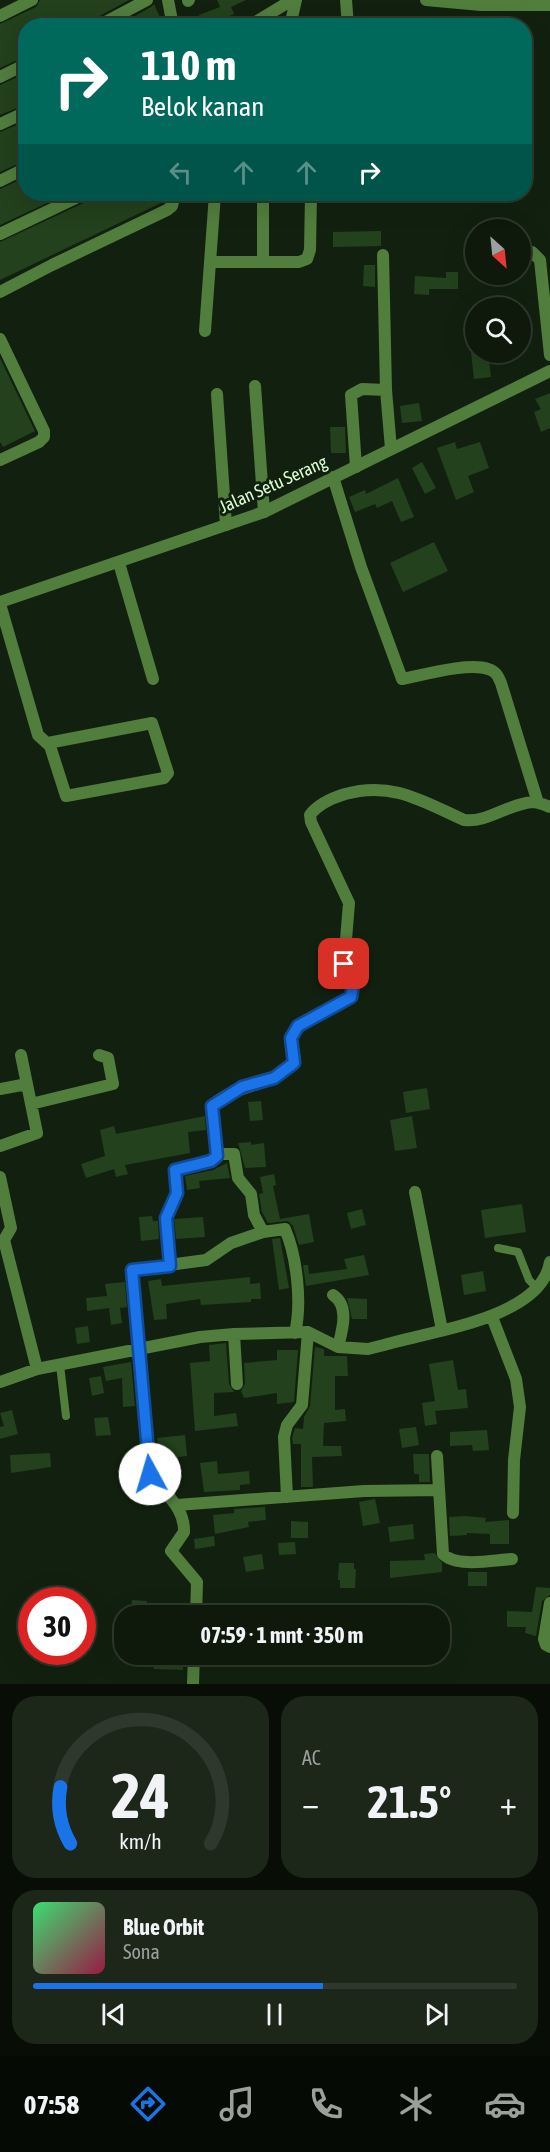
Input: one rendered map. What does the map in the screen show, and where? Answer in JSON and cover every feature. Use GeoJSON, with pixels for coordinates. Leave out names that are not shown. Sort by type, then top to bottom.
{"type":"FeatureCollection","features":[{"type":"Feature","properties":{"kind":"street"},"geometry":{"type":"LineString","coordinates":[[0,16],[33,0]]}},
{"type":"Feature","properties":{"kind":"street"},"geometry":{"type":"LineString","coordinates":[[113,18],[147,0]]}},
{"type":"Feature","properties":{"kind":"street"},"geometry":{"type":"LineString","coordinates":[[168,0],[171,18]]}},
{"type":"Feature","properties":{"kind":"street"},"geometry":{"type":"LineString","coordinates":[[263,18],[294,0]]}},
{"type":"Feature","properties":{"kind":"street"},"geometry":{"type":"LineString","coordinates":[[291,18],[294,0]]}},
{"type":"Feature","properties":{"kind":"street"},"geometry":{"type":"LineString","coordinates":[[346,0],[347,18]]}},
{"type":"Feature","properties":{"kind":"street"},"geometry":{"type":"LineString","coordinates":[[426,0],[481,5],[550,5]]}},
{"type":"Feature","properties":{"kind":"street"},"geometry":{"type":"LineString","coordinates":[[0,77],[18,68]]}},
{"type":"Feature","properties":{"kind":"street"},"geometry":{"type":"LineString","coordinates":[[0,124],[18,116]]}},
{"type":"Feature","properties":{"kind":"street"},"geometry":{"type":"LineString","coordinates":[[0,181],[18,172]]}},
{"type":"Feature","properties":{"kind":"street"},"geometry":{"type":"LineString","coordinates":[[0,234],[69,201]]}},
{"type":"Feature","properties":{"kind":"street"},"geometry":{"type":"LineString","coordinates":[[0,292],[167,210],[172,206],[173,201]]}},
{"type":"Feature","properties":{"kind":"street"},"geometry":{"type":"LineString","coordinates":[[205,332],[214,201]]}},
{"type":"Feature","properties":{"kind":"street"},"geometry":{"type":"LineString","coordinates":[[263,201],[263,260]]}},
{"type":"Feature","properties":{"kind":"street"},"geometry":{"type":"LineString","coordinates":[[210,262],[263,260],[299,262],[309,255],[311,201]]}},
{"type":"Feature","properties":{"kind":"street"},"geometry":{"type":"LineString","coordinates":[[531,252],[540,260],[550,355]]}},
{"type":"Feature","properties":{"kind":"street"},"geometry":{"type":"LineString","coordinates":[[383,255],[386,390],[391,449]]}},
{"type":"Feature","properties":{"kind":"street"},"geometry":{"type":"LineString","coordinates":[[0,339],[44,431],[39,442],[0,460]]}},
{"type":"Feature","properties":{"kind":"street","name":"Jalan Setu Serang"},"geometry":{"type":"LineString","coordinates":[[0,603],[264,512],[550,370]]}},
{"type":"Feature","properties":{"kind":"street"},"geometry":{"type":"LineString","coordinates":[[255,386],[264,512]]}},
{"type":"Feature","properties":{"kind":"street"},"geometry":{"type":"LineString","coordinates":[[356,466],[351,395],[362,389],[386,390]]}},
{"type":"Feature","properties":{"kind":"street"},"geometry":{"type":"LineString","coordinates":[[217,394],[226,525]]}},
{"type":"Feature","properties":{"kind":"street"},"geometry":{"type":"LineString","coordinates":[[333,477],[361,567],[402,679],[471,668],[486,668],[494,671],[501,683],[544,805]]}},
{"type":"Feature","properties":{"kind":"street"},"geometry":{"type":"LineString","coordinates":[[119,563],[153,679]]}},
{"type":"Feature","properties":{"kind":"street"},"geometry":{"type":"LineString","coordinates":[[0,603],[40,740],[48,743],[152,723],[168,773],[164,778],[66,796],[48,743]]}},
{"type":"Feature","properties":{"kind":"street"},"geometry":{"type":"LineString","coordinates":[[170,1266],[166,1218],[177,1193],[175,1170],[216,1159],[213,1104],[242,1087],[264,1082],[283,1072],[295,1059],[291,1038],[298,1026],[345,1001],[353,992],[353,985],[344,964],[349,903],[311,822],[310,815],[314,810],[339,796],[378,788],[397,792],[464,820],[476,821],[487,815],[531,802],[544,805]]}},
{"type":"Feature","properties":{"kind":"street"},"geometry":{"type":"LineString","coordinates":[[0,1146],[37,1133],[21,1055]]}},
{"type":"Feature","properties":{"kind":"street"},"geometry":{"type":"LineString","coordinates":[[31,1104],[113,1084],[108,1058],[99,1055]]}},
{"type":"Feature","properties":{"kind":"street"},"geometry":{"type":"LineString","coordinates":[[0,1089],[27,1084]]}},
{"type":"Feature","properties":{"kind":"street"},"geometry":{"type":"LineString","coordinates":[[217,1154],[234,1154],[238,1178],[251,1194],[254,1215],[263,1232]]}},
{"type":"Feature","properties":{"kind":"street"},"geometry":{"type":"LineString","coordinates":[[0,1177],[11,1228],[4,1240],[37,1369]]}},
{"type":"Feature","properties":{"kind":"street"},"geometry":{"type":"LineString","coordinates":[[415,1192],[442,1330]]}},
{"type":"Feature","properties":{"kind":"street"},"geometry":{"type":"LineString","coordinates":[[197,1605],[198,1582],[172,1555],[171,1551],[184,1532],[184,1524],[177,1504],[150,1474],[132,1270],[206,1260],[226,1246],[263,1232],[287,1231],[298,1285],[298,1314],[295,1333]]}},
{"type":"Feature","properties":{"kind":"street"},"geometry":{"type":"LineString","coordinates":[[0,1382],[37,1369],[200,1337],[308,1332],[338,1347],[368,1349],[492,1317],[538,1289],[546,1277],[550,1262]]}},
{"type":"Feature","properties":{"kind":"street"},"geometry":{"type":"LineString","coordinates":[[333,1295],[342,1304],[343,1312],[338,1347]]}},
{"type":"Feature","properties":{"kind":"street"},"geometry":{"type":"LineString","coordinates":[[492,1317],[516,1379],[520,1407],[514,1460],[513,1513]]}},
{"type":"Feature","properties":{"kind":"street"},"geometry":{"type":"LineString","coordinates":[[286,1497],[284,1437],[287,1425],[302,1405],[308,1332]]}},
{"type":"Feature","properties":{"kind":"street"},"geometry":{"type":"LineString","coordinates":[[234,1334],[237,1384]]}},
{"type":"Feature","properties":{"kind":"street"},"geometry":{"type":"LineString","coordinates":[[437,1456],[443,1554],[448,1559],[512,1559]]}},
{"type":"Feature","properties":{"kind":"street"},"geometry":{"type":"LineString","coordinates":[[177,1504],[364,1491],[439,1490]]}},
{"type":"Feature","properties":{"kind":"street"},"geometry":{"type":"LineString","coordinates":[[550,1603],[544,1639],[546,1646],[550,1647]]}},
{"type":"Feature","properties":{"kind":"street"},"geometry":{"type":"LineString","coordinates":[[193,1684],[194,1665]]}},
{"type":"Feature","properties":{"kind":"lane"},"geometry":{"type":"LineString","coordinates":[[498,1248],[518,1252],[529,1280],[538,1289]]}},
{"type":"Feature","properties":{"kind":"lane"},"geometry":{"type":"LineString","coordinates":[[60,1365],[66,1416]]}},
{"type":"Feature","properties":{"kind":"building"},"geometry":{"type":"Polygon","coordinates":[[[40,0],[129,0],[96,18],[18,18],[18,60],[0,68],[0,24],[36,7],[40,0]]]}},
{"type":"Feature","properties":{"kind":"building"},"geometry":{"type":"Polygon","coordinates":[[[217,0],[246,0],[231,7],[234,14],[225,18],[200,18],[199,15],[220,7],[217,0]]]}},
{"type":"Feature","properties":{"kind":"building"},"geometry":{"type":"Polygon","coordinates":[[[154,4],[160,18],[131,18],[154,4]]]}},
{"type":"Feature","properties":{"kind":"building"},"geometry":{"type":"Polygon","coordinates":[[[18,77],[18,107],[0,115],[0,85],[18,77]]]}},
{"type":"Feature","properties":{"kind":"building"},"geometry":{"type":"Polygon","coordinates":[[[18,124],[18,164],[0,172],[0,132],[18,124]]]}},
{"type":"Feature","properties":{"kind":"building"},"geometry":{"type":"Polygon","coordinates":[[[18,181],[18,201],[51,201],[0,225],[0,189],[18,181]]]}},
{"type":"Feature","properties":{"kind":"building"},"geometry":{"type":"Polygon","coordinates":[[[88,201],[165,201],[0,280],[0,242],[88,201]]]}},
{"type":"Feature","properties":{"kind":"building"},"geometry":{"type":"Polygon","coordinates":[[[381,231],[381,246],[333,247],[333,232],[381,231]]]}},
{"type":"Feature","properties":{"kind":"building"},"geometry":{"type":"Polygon","coordinates":[[[364,265],[375,265],[375,287],[363,286],[364,265]]]}},
{"type":"Feature","properties":{"kind":"building"},"geometry":{"type":"Polygon","coordinates":[[[446,272],[458,272],[458,289],[429,289],[429,295],[414,294],[415,276],[446,278],[446,272]]]}},
{"type":"Feature","properties":{"kind":"building"},"geometry":{"type":"Polygon","coordinates":[[[0,358],[35,431],[3,447],[0,442],[0,358]]]}},
{"type":"Feature","properties":{"kind":"building"},"geometry":{"type":"Polygon","coordinates":[[[472,363],[489,363],[491,377],[474,379],[472,363]]]}},
{"type":"Feature","properties":{"kind":"building"},"geometry":{"type":"Polygon","coordinates":[[[550,393],[550,428],[541,432],[534,412],[541,409],[535,399],[550,393]]]}},
{"type":"Feature","properties":{"kind":"building"},"geometry":{"type":"Polygon","coordinates":[[[419,403],[422,421],[402,423],[400,406],[419,403]]]}},
{"type":"Feature","properties":{"kind":"building"},"geometry":{"type":"Polygon","coordinates":[[[330,427],[345,427],[346,453],[331,453],[330,427]]]}},
{"type":"Feature","properties":{"kind":"building"},"geometry":{"type":"Polygon","coordinates":[[[455,442],[457,449],[480,442],[489,468],[468,476],[474,492],[456,500],[437,448],[455,442]]]}},
{"type":"Feature","properties":{"kind":"building"},"geometry":{"type":"Polygon","coordinates":[[[422,462],[436,488],[425,494],[412,468],[422,462]]]}},
{"type":"Feature","properties":{"kind":"building"},"geometry":{"type":"Polygon","coordinates":[[[398,478],[414,517],[401,522],[392,501],[377,508],[375,504],[355,512],[349,497],[365,490],[366,494],[398,478]]]}},
{"type":"Feature","properties":{"kind":"building"},"geometry":{"type":"Polygon","coordinates":[[[434,542],[448,571],[403,592],[390,563],[434,542]]]}},
{"type":"Feature","properties":{"kind":"building"},"geometry":{"type":"Polygon","coordinates":[[[427,1088],[430,1109],[406,1113],[403,1092],[427,1088]]]}},
{"type":"Feature","properties":{"kind":"building"},"geometry":{"type":"Polygon","coordinates":[[[261,1101],[263,1120],[250,1121],[248,1102],[261,1101]]]}},
{"type":"Feature","properties":{"kind":"building"},"geometry":{"type":"Polygon","coordinates":[[[205,1116],[206,1130],[188,1132],[190,1153],[125,1165],[128,1174],[116,1177],[114,1169],[86,1178],[81,1164],[105,1156],[100,1130],[114,1126],[116,1134],[205,1116]]]}},
{"type":"Feature","properties":{"kind":"building"},"geometry":{"type":"Polygon","coordinates":[[[412,1116],[417,1148],[395,1151],[390,1120],[412,1116]]]}},
{"type":"Feature","properties":{"kind":"building"},"geometry":{"type":"Polygon","coordinates":[[[251,1142],[251,1145],[264,1143],[266,1167],[245,1168],[238,1143],[251,1142]]]}},
{"type":"Feature","properties":{"kind":"building"},"geometry":{"type":"Polygon","coordinates":[[[227,1163],[230,1178],[199,1181],[200,1188],[187,1190],[185,1176],[213,1170],[227,1163]]]}},
{"type":"Feature","properties":{"kind":"building"},"geometry":{"type":"Polygon","coordinates":[[[274,1174],[276,1185],[273,1186],[280,1219],[309,1214],[314,1242],[299,1245],[293,1226],[288,1221],[268,1223],[262,1212],[259,1194],[263,1193],[260,1177],[274,1174]]]}},
{"type":"Feature","properties":{"kind":"building"},"geometry":{"type":"Polygon","coordinates":[[[522,1204],[526,1232],[485,1238],[481,1210],[522,1204]]]}},
{"type":"Feature","properties":{"kind":"building"},"geometry":{"type":"Polygon","coordinates":[[[362,1209],[366,1225],[351,1229],[347,1213],[362,1209]]]}},
{"type":"Feature","properties":{"kind":"building"},"geometry":{"type":"Polygon","coordinates":[[[152,1216],[153,1221],[158,1221],[159,1239],[141,1241],[139,1217],[152,1216]]]}},
{"type":"Feature","properties":{"kind":"building"},"geometry":{"type":"Polygon","coordinates":[[[203,1217],[205,1237],[176,1239],[174,1219],[203,1217]]]}},
{"type":"Feature","properties":{"kind":"building"},"geometry":{"type":"Polygon","coordinates":[[[280,1238],[289,1288],[279,1290],[272,1239],[280,1238]]]}},
{"type":"Feature","properties":{"kind":"building"},"geometry":{"type":"Polygon","coordinates":[[[364,1255],[369,1275],[306,1286],[303,1265],[308,1265],[309,1274],[347,1269],[344,1259],[364,1255]]]}},
{"type":"Feature","properties":{"kind":"building"},"geometry":{"type":"Polygon","coordinates":[[[483,1271],[486,1291],[464,1295],[461,1275],[483,1271]]]}},
{"type":"Feature","properties":{"kind":"building"},"geometry":{"type":"Polygon","coordinates":[[[250,1277],[250,1284],[260,1283],[261,1299],[251,1299],[251,1302],[201,1305],[200,1299],[166,1304],[167,1319],[154,1320],[148,1281],[161,1279],[162,1286],[250,1277]]]}},
{"type":"Feature","properties":{"kind":"building"},"geometry":{"type":"Polygon","coordinates":[[[125,1282],[127,1307],[120,1308],[122,1323],[111,1325],[109,1308],[87,1311],[86,1298],[107,1296],[105,1284],[125,1282]]]}},
{"type":"Feature","properties":{"kind":"building"},"geometry":{"type":"Polygon","coordinates":[[[347,1298],[367,1299],[367,1319],[352,1319],[347,1298]]]}},
{"type":"Feature","properties":{"kind":"building"},"geometry":{"type":"Polygon","coordinates":[[[88,1326],[90,1342],[77,1344],[75,1328],[88,1326]]]}},
{"type":"Feature","properties":{"kind":"building"},"geometry":{"type":"Polygon","coordinates":[[[226,1343],[229,1384],[234,1392],[214,1393],[214,1416],[236,1413],[238,1426],[195,1431],[190,1363],[210,1361],[209,1345],[226,1343]]]}},
{"type":"Feature","properties":{"kind":"building"},"geometry":{"type":"Polygon","coordinates":[[[315,1347],[324,1349],[324,1356],[347,1356],[348,1376],[335,1376],[335,1410],[345,1409],[346,1421],[324,1423],[323,1446],[341,1446],[342,1456],[312,1457],[313,1487],[301,1487],[301,1444],[293,1444],[292,1438],[295,1428],[303,1429],[304,1417],[310,1406],[315,1347]]]}},
{"type":"Feature","properties":{"kind":"building"},"geometry":{"type":"Polygon","coordinates":[[[277,1350],[298,1350],[294,1402],[277,1404],[277,1393],[244,1398],[241,1391],[245,1384],[244,1363],[277,1360],[277,1350]]]}},
{"type":"Feature","properties":{"kind":"building"},"geometry":{"type":"Polygon","coordinates":[[[453,1360],[458,1390],[466,1389],[468,1408],[435,1411],[437,1424],[425,1426],[422,1403],[435,1401],[429,1364],[453,1360]]]}},
{"type":"Feature","properties":{"kind":"building"},"geometry":{"type":"Polygon","coordinates":[[[131,1362],[135,1406],[123,1407],[122,1378],[106,1381],[103,1367],[131,1362]]]}},
{"type":"Feature","properties":{"kind":"building"},"geometry":{"type":"Polygon","coordinates":[[[101,1376],[104,1393],[92,1396],[89,1378],[101,1376]]]}},
{"type":"Feature","properties":{"kind":"building"},"geometry":{"type":"Polygon","coordinates":[[[12,1410],[18,1434],[0,1439],[0,1427],[4,1426],[0,1413],[12,1410]]]}},
{"type":"Feature","properties":{"kind":"building"},"geometry":{"type":"Polygon","coordinates":[[[108,1417],[111,1435],[96,1436],[94,1418],[108,1417]]]}},
{"type":"Feature","properties":{"kind":"building"},"geometry":{"type":"Polygon","coordinates":[[[416,1427],[419,1445],[402,1448],[399,1429],[416,1427]]]}},
{"type":"Feature","properties":{"kind":"building"},"geometry":{"type":"Polygon","coordinates":[[[487,1430],[489,1450],[473,1451],[472,1445],[450,1446],[450,1432],[487,1430]]]}},
{"type":"Feature","properties":{"kind":"building"},"geometry":{"type":"Polygon","coordinates":[[[185,1435],[187,1456],[160,1459],[157,1438],[185,1435]]]}},
{"type":"Feature","properties":{"kind":"building"},"geometry":{"type":"Polygon","coordinates":[[[50,1453],[51,1467],[11,1473],[10,1455],[50,1453]]]}},
{"type":"Feature","properties":{"kind":"building"},"geometry":{"type":"Polygon","coordinates":[[[413,1454],[429,1454],[430,1482],[419,1482],[419,1474],[414,1474],[413,1454]]]}},
{"type":"Feature","properties":{"kind":"building"},"geometry":{"type":"Polygon","coordinates":[[[217,1461],[218,1474],[249,1471],[250,1484],[240,1485],[240,1490],[204,1492],[200,1463],[217,1461]]]}},
{"type":"Feature","properties":{"kind":"building"},"geometry":{"type":"Polygon","coordinates":[[[375,1499],[380,1523],[363,1526],[359,1502],[375,1499]]]}},
{"type":"Feature","properties":{"kind":"building"},"geometry":{"type":"Polygon","coordinates":[[[265,1507],[266,1520],[248,1522],[249,1527],[215,1534],[213,1515],[234,1513],[234,1509],[265,1507]]]}},
{"type":"Feature","properties":{"kind":"building"},"geometry":{"type":"Polygon","coordinates":[[[449,1517],[486,1518],[485,1522],[509,1520],[509,1544],[490,1544],[490,1534],[467,1533],[467,1535],[450,1536],[449,1517]]]}},
{"type":"Feature","properties":{"kind":"building"},"geometry":{"type":"Polygon","coordinates":[[[291,1521],[308,1522],[308,1538],[291,1538],[291,1521]]]}},
{"type":"Feature","properties":{"kind":"building"},"geometry":{"type":"Polygon","coordinates":[[[413,1524],[414,1539],[390,1542],[388,1527],[413,1524]]]}},
{"type":"Feature","properties":{"kind":"building"},"geometry":{"type":"Polygon","coordinates":[[[214,1536],[215,1546],[195,1549],[194,1539],[214,1536]]]}},
{"type":"Feature","properties":{"kind":"building"},"geometry":{"type":"Polygon","coordinates":[[[295,1542],[296,1554],[279,1555],[278,1543],[295,1542]]]}},
{"type":"Feature","properties":{"kind":"building"},"geometry":{"type":"Polygon","coordinates":[[[435,1553],[442,1563],[442,1572],[390,1578],[390,1561],[425,1560],[424,1554],[435,1553]]]}},
{"type":"Feature","properties":{"kind":"building"},"geometry":{"type":"Polygon","coordinates":[[[262,1554],[264,1569],[246,1572],[243,1557],[262,1554]]]}},
{"type":"Feature","properties":{"kind":"building"},"geometry":{"type":"Polygon","coordinates":[[[339,1563],[354,1563],[355,1588],[340,1588],[339,1563]]]}},
{"type":"Feature","properties":{"kind":"building"},"geometry":{"type":"Polygon","coordinates":[[[468,1572],[487,1572],[487,1586],[468,1586],[468,1572]]]}},
{"type":"Feature","properties":{"kind":"building"},"geometry":{"type":"Polygon","coordinates":[[[536,1587],[550,1588],[550,1595],[542,1601],[536,1636],[525,1633],[526,1627],[507,1627],[507,1611],[532,1612],[536,1587]]]}},
{"type":"Feature","properties":{"kind":"building"},"geometry":{"type":"Polygon","coordinates":[[[132,1600],[147,1601],[147,1605],[132,1605],[132,1600]]]}},
{"type":"Feature","properties":{"kind":"building"},"geometry":{"type":"Polygon","coordinates":[[[154,1665],[183,1665],[183,1670],[154,1669],[154,1665]]]}},
{"type":"Feature","properties":{"kind":"route"},"geometry":{"type":"LineString","coordinates":[[150,1474],[132,1270],[170,1266],[166,1218],[177,1193],[175,1170],[178,1167],[216,1159],[218,1150],[213,1104],[242,1087],[274,1078],[294,1063],[291,1038],[298,1026],[351,997],[353,985],[344,964]]}}]}
